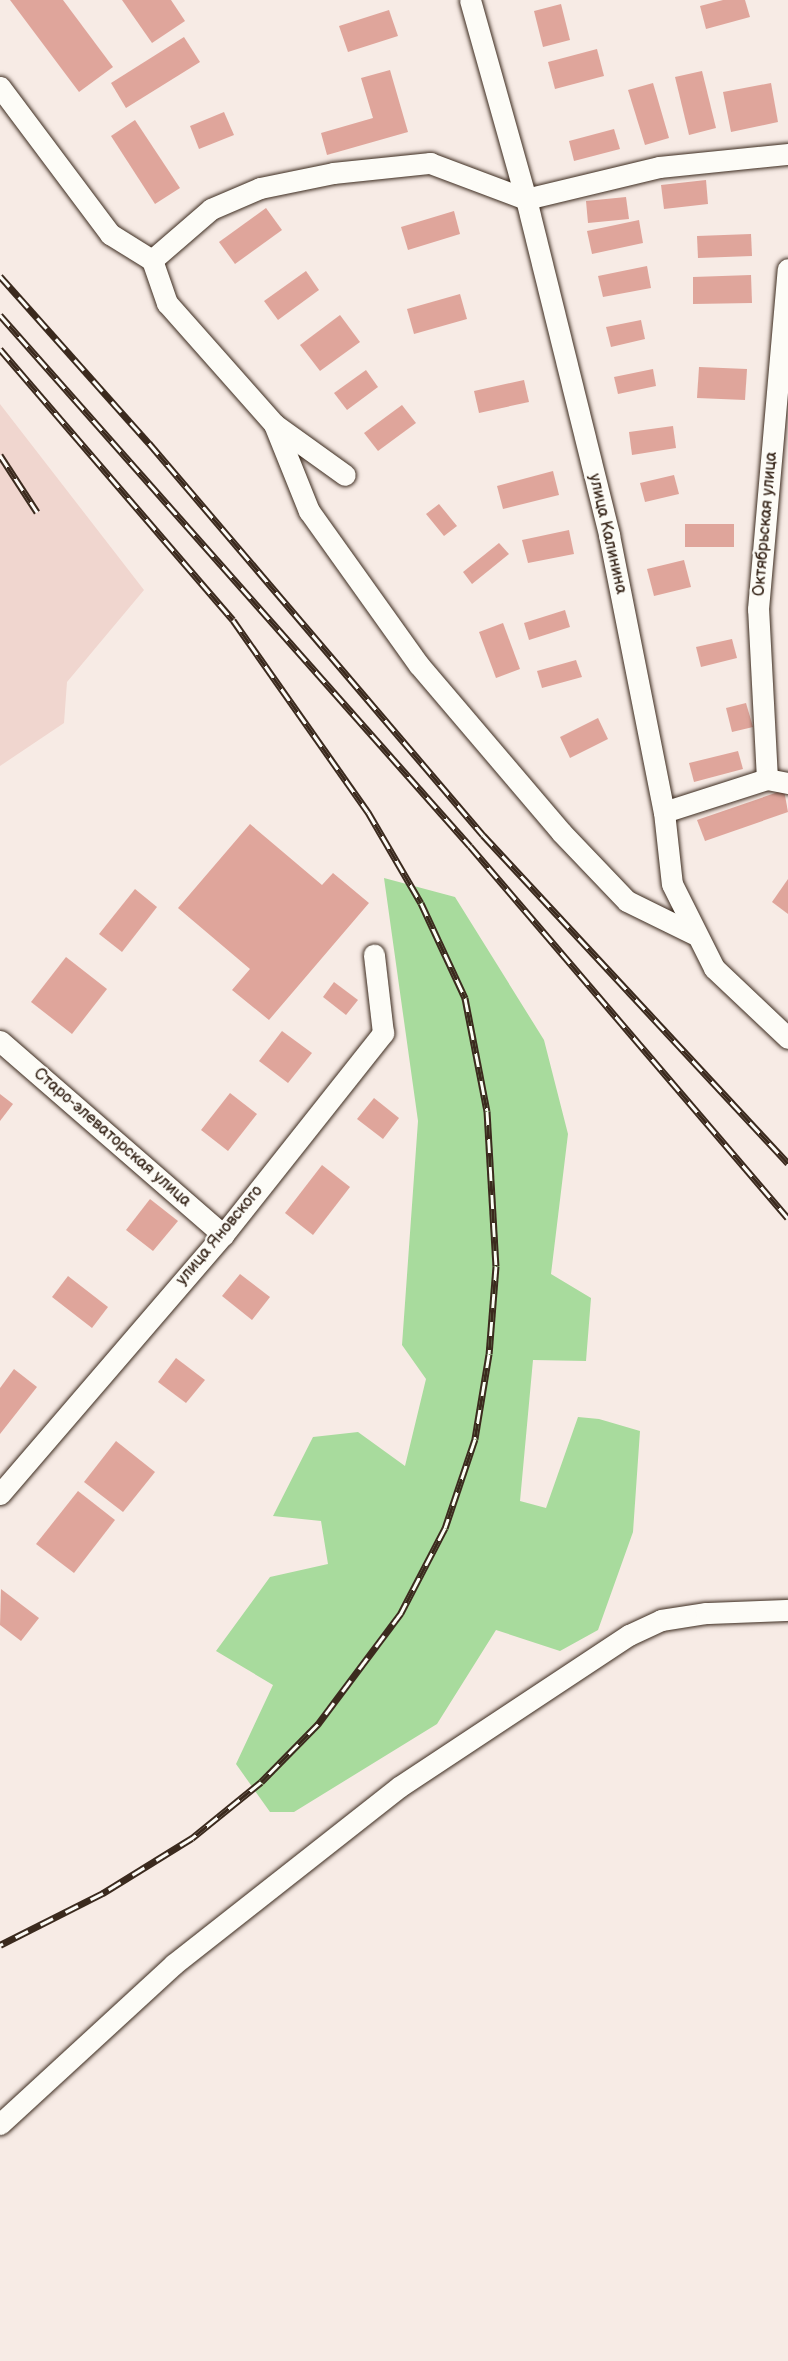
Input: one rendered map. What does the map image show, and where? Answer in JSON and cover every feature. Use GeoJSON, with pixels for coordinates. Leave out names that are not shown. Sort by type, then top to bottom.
{"type":"FeatureCollection","features":[{"type":"Feature","properties":{"kind":"street","name":"улица Калинина"},"geometry":{"type":"LineString","coordinates":[[470,0],[526,199],[609,535],[664,812],[672,884],[694,934],[714,968],[788,1038]]}},
{"type":"Feature","properties":{"kind":"street"},"geometry":{"type":"LineString","coordinates":[[0,87],[110,234],[152,260],[167,303],[273,424],[345,476]]}},
{"type":"Feature","properties":{"kind":"street"},"geometry":{"type":"LineString","coordinates":[[152,260],[211,209],[260,188],[333,173],[430,163],[526,199],[658,167],[788,154]]}},
{"type":"Feature","properties":{"kind":"street","name":"Октябрьская улица"},"geometry":{"type":"LineString","coordinates":[[767,779],[758,609],[788,269]]}},
{"type":"Feature","properties":{"kind":"street"},"geometry":{"type":"LineString","coordinates":[[273,424],[309,511],[419,665],[561,832],[627,901],[694,934]]}},
{"type":"Feature","properties":{"kind":"street"},"geometry":{"type":"LineString","coordinates":[[664,812],[767,779],[788,783]]}},
{"type":"Feature","properties":{"kind":"street","name":"улица Яновского"},"geometry":{"type":"LineString","coordinates":[[0,1494],[223,1234],[383,1033],[374,955]]}},
{"type":"Feature","properties":{"kind":"street","name":"Старо-элеваторская улица"},"geometry":{"type":"LineString","coordinates":[[0,1041],[223,1234]]}},
{"type":"Feature","properties":{"kind":"street"},"geometry":{"type":"LineString","coordinates":[[0,2124],[174,1964],[399,1787],[629,1635],[661,1620],[694,1614],[788,1610]]}},
{"type":"Feature","properties":{"kind":"shaded area"},"geometry":{"type":"Polygon","coordinates":[[[0,404],[144,590],[67,682],[64,723],[0,766],[0,404]]]}},
{"type":"Feature","properties":{"kind":"green space"},"geometry":{"type":"Polygon","coordinates":[[[384,878],[455,897],[544,1040],[568,1134],[551,1274],[591,1298],[586,1361],[533,1360],[520,1501],[546,1508],[578,1417],[599,1419],[640,1431],[633,1532],[598,1630],[560,1651],[496,1630],[437,1724],[294,1812],[270,1812],[236,1764],[273,1685],[216,1651],[270,1577],[328,1564],[321,1521],[273,1516],[313,1437],[358,1432],[405,1466],[426,1379],[402,1345],[418,1121],[384,878]]]}},
{"type":"Feature","properties":{"kind":"building"},"geometry":{"type":"Polygon","coordinates":[[[10,0],[63,0],[113,67],[79,92],[10,0]]]}},
{"type":"Feature","properties":{"kind":"building"},"geometry":{"type":"Polygon","coordinates":[[[122,0],[171,0],[185,21],[152,43],[122,0]]]}},
{"type":"Feature","properties":{"kind":"building"},"geometry":{"type":"Polygon","coordinates":[[[723,0],[745,0],[750,17],[706,29],[700,6],[723,0]]]}},
{"type":"Feature","properties":{"kind":"building"},"geometry":{"type":"Polygon","coordinates":[[[561,4],[570,40],[543,47],[534,11],[561,4]]]}},
{"type":"Feature","properties":{"kind":"building"},"geometry":{"type":"Polygon","coordinates":[[[389,10],[398,36],[348,52],[339,26],[389,10]]]}},
{"type":"Feature","properties":{"kind":"building"},"geometry":{"type":"Polygon","coordinates":[[[184,37],[200,62],[126,108],[111,83],[184,37]]]}},
{"type":"Feature","properties":{"kind":"building"},"geometry":{"type":"Polygon","coordinates":[[[597,49],[604,76],[555,89],[548,62],[597,49]]]}},
{"type":"Feature","properties":{"kind":"building"},"geometry":{"type":"Polygon","coordinates":[[[390,70],[408,132],[327,155],[321,133],[373,118],[361,78],[390,70]]]}},
{"type":"Feature","properties":{"kind":"building"},"geometry":{"type":"Polygon","coordinates":[[[702,71],[716,128],[689,135],[675,77],[702,71]]]}},
{"type":"Feature","properties":{"kind":"building"},"geometry":{"type":"Polygon","coordinates":[[[653,83],[669,138],[645,145],[628,90],[653,83]]]}},
{"type":"Feature","properties":{"kind":"building"},"geometry":{"type":"Polygon","coordinates":[[[771,83],[778,122],[731,132],[723,92],[771,83]]]}},
{"type":"Feature","properties":{"kind":"building"},"geometry":{"type":"Polygon","coordinates":[[[224,112],[234,135],[199,149],[190,126],[224,112]]]}},
{"type":"Feature","properties":{"kind":"building"},"geometry":{"type":"Polygon","coordinates":[[[135,120],[180,188],[155,204],[111,136],[135,120]]]}},
{"type":"Feature","properties":{"kind":"building"},"geometry":{"type":"Polygon","coordinates":[[[614,129],[620,149],[574,161],[569,141],[614,129]]]}},
{"type":"Feature","properties":{"kind":"building"},"geometry":{"type":"Polygon","coordinates":[[[706,180],[708,204],[664,209],[661,185],[706,180]]]}},
{"type":"Feature","properties":{"kind":"building"},"geometry":{"type":"Polygon","coordinates":[[[626,197],[629,219],[588,223],[586,201],[626,197]]]}},
{"type":"Feature","properties":{"kind":"building"},"geometry":{"type":"Polygon","coordinates":[[[266,208],[282,230],[235,264],[219,242],[266,208]]]}},
{"type":"Feature","properties":{"kind":"building"},"geometry":{"type":"Polygon","coordinates":[[[454,211],[460,234],[408,250],[401,227],[454,211]]]}},
{"type":"Feature","properties":{"kind":"building"},"geometry":{"type":"Polygon","coordinates":[[[639,220],[643,243],[592,254],[587,231],[639,220]]]}},
{"type":"Feature","properties":{"kind":"building"},"geometry":{"type":"Polygon","coordinates":[[[751,234],[752,256],[698,258],[697,236],[751,234]]]}},
{"type":"Feature","properties":{"kind":"building"},"geometry":{"type":"Polygon","coordinates":[[[647,266],[651,288],[603,297],[598,276],[647,266]]]}},
{"type":"Feature","properties":{"kind":"building"},"geometry":{"type":"Polygon","coordinates":[[[306,271],[319,290],[278,320],[264,301],[306,271]]]}},
{"type":"Feature","properties":{"kind":"building"},"geometry":{"type":"Polygon","coordinates":[[[751,275],[752,303],[693,304],[693,277],[751,275]]]}},
{"type":"Feature","properties":{"kind":"building"},"geometry":{"type":"Polygon","coordinates":[[[460,294],[467,319],[414,334],[407,309],[460,294]]]}},
{"type":"Feature","properties":{"kind":"building"},"geometry":{"type":"Polygon","coordinates":[[[340,315],[360,342],[320,371],[300,345],[340,315]]]}},
{"type":"Feature","properties":{"kind":"building"},"geometry":{"type":"Polygon","coordinates":[[[641,320],[645,339],[611,347],[606,327],[641,320]]]}},
{"type":"Feature","properties":{"kind":"building"},"geometry":{"type":"Polygon","coordinates":[[[699,367],[747,369],[745,400],[697,398],[699,367]]]}},
{"type":"Feature","properties":{"kind":"building"},"geometry":{"type":"Polygon","coordinates":[[[653,369],[656,386],[618,394],[614,377],[653,369]]]}},
{"type":"Feature","properties":{"kind":"building"},"geometry":{"type":"Polygon","coordinates":[[[366,370],[378,387],[347,410],[334,393],[366,370]]]}},
{"type":"Feature","properties":{"kind":"building"},"geometry":{"type":"Polygon","coordinates":[[[524,380],[529,402],[479,413],[474,391],[524,380]]]}},
{"type":"Feature","properties":{"kind":"building"},"geometry":{"type":"Polygon","coordinates":[[[402,405],[416,423],[378,451],[364,433],[402,405]]]}},
{"type":"Feature","properties":{"kind":"building"},"geometry":{"type":"Polygon","coordinates":[[[673,426],[676,448],[632,455],[629,432],[673,426]]]}},
{"type":"Feature","properties":{"kind":"building"},"geometry":{"type":"Polygon","coordinates":[[[553,471],[559,495],[503,509],[497,486],[553,471]]]}},
{"type":"Feature","properties":{"kind":"building"},"geometry":{"type":"Polygon","coordinates":[[[674,475],[679,494],[645,502],[640,483],[674,475]]]}},
{"type":"Feature","properties":{"kind":"building"},"geometry":{"type":"Polygon","coordinates":[[[439,504],[457,526],[444,536],[426,514],[439,504]]]}},
{"type":"Feature","properties":{"kind":"building"},"geometry":{"type":"Polygon","coordinates":[[[685,524],[734,524],[734,547],[685,547],[685,524]]]}},
{"type":"Feature","properties":{"kind":"building"},"geometry":{"type":"Polygon","coordinates":[[[569,530],[574,554],[528,563],[522,540],[569,530]]]}},
{"type":"Feature","properties":{"kind":"building"},"geometry":{"type":"Polygon","coordinates":[[[499,543],[509,554],[472,584],[463,572],[499,543]]]}},
{"type":"Feature","properties":{"kind":"building"},"geometry":{"type":"Polygon","coordinates":[[[684,560],[691,587],[654,596],[647,569],[684,560]]]}},
{"type":"Feature","properties":{"kind":"building"},"geometry":{"type":"Polygon","coordinates":[[[565,610],[570,627],[529,640],[524,623],[565,610]]]}},
{"type":"Feature","properties":{"kind":"building"},"geometry":{"type":"Polygon","coordinates":[[[503,623],[520,669],[496,678],[479,632],[503,623]]]}},
{"type":"Feature","properties":{"kind":"building"},"geometry":{"type":"Polygon","coordinates":[[[732,639],[737,658],[701,667],[696,647],[732,639]]]}},
{"type":"Feature","properties":{"kind":"building"},"geometry":{"type":"Polygon","coordinates":[[[576,660],[582,677],[542,688],[537,671],[576,660]]]}},
{"type":"Feature","properties":{"kind":"building"},"geometry":{"type":"Polygon","coordinates":[[[746,703],[753,727],[732,732],[726,708],[746,703]]]}},
{"type":"Feature","properties":{"kind":"building"},"geometry":{"type":"Polygon","coordinates":[[[598,718],[608,739],[570,758],[560,737],[598,718]]]}},
{"type":"Feature","properties":{"kind":"building"},"geometry":{"type":"Polygon","coordinates":[[[738,751],[743,769],[694,782],[689,763],[738,751]]]}},
{"type":"Feature","properties":{"kind":"building"},"geometry":{"type":"Polygon","coordinates":[[[784,790],[788,812],[705,841],[697,820],[784,790]]]}},
{"type":"Feature","properties":{"kind":"building"},"geometry":{"type":"Polygon","coordinates":[[[250,824],[322,885],[333,873],[369,903],[269,1020],[232,990],[250,969],[178,908],[250,824]]]}},
{"type":"Feature","properties":{"kind":"building"},"geometry":{"type":"Polygon","coordinates":[[[788,879],[788,914],[772,902],[788,879]]]}},
{"type":"Feature","properties":{"kind":"building"},"geometry":{"type":"Polygon","coordinates":[[[135,889],[157,907],[122,952],[99,934],[135,889]]]}},
{"type":"Feature","properties":{"kind":"building"},"geometry":{"type":"Polygon","coordinates":[[[66,957],[107,989],[72,1034],[31,1002],[66,957]]]}},
{"type":"Feature","properties":{"kind":"building"},"geometry":{"type":"Polygon","coordinates":[[[334,982],[358,1000],[346,1015],[323,997],[334,982]]]}},
{"type":"Feature","properties":{"kind":"building"},"geometry":{"type":"Polygon","coordinates":[[[282,1031],[312,1053],[288,1083],[259,1061],[282,1031]]]}},
{"type":"Feature","properties":{"kind":"building"},"geometry":{"type":"Polygon","coordinates":[[[230,1093],[257,1114],[228,1151],[201,1130],[230,1093]]]}},
{"type":"Feature","properties":{"kind":"building"},"geometry":{"type":"Polygon","coordinates":[[[0,1094],[13,1104],[0,1121],[0,1094]]]}},
{"type":"Feature","properties":{"kind":"building"},"geometry":{"type":"Polygon","coordinates":[[[374,1098],[399,1118],[383,1139],[357,1119],[374,1098]]]}},
{"type":"Feature","properties":{"kind":"building"},"geometry":{"type":"Polygon","coordinates":[[[322,1165],[350,1187],[313,1235],[285,1213],[322,1165]]]}},
{"type":"Feature","properties":{"kind":"building"},"geometry":{"type":"Polygon","coordinates":[[[150,1199],[178,1221],[153,1251],[126,1230],[150,1199]]]}},
{"type":"Feature","properties":{"kind":"building"},"geometry":{"type":"Polygon","coordinates":[[[240,1274],[270,1297],[252,1320],[222,1296],[240,1274]]]}},
{"type":"Feature","properties":{"kind":"building"},"geometry":{"type":"Polygon","coordinates":[[[68,1276],[108,1307],[92,1328],[52,1297],[68,1276]]]}},
{"type":"Feature","properties":{"kind":"building"},"geometry":{"type":"Polygon","coordinates":[[[176,1358],[205,1380],[186,1403],[158,1382],[176,1358]]]}},
{"type":"Feature","properties":{"kind":"building"},"geometry":{"type":"Polygon","coordinates":[[[14,1369],[37,1387],[0,1434],[0,1388],[14,1369]]]}},
{"type":"Feature","properties":{"kind":"building"},"geometry":{"type":"Polygon","coordinates":[[[116,1441],[155,1472],[123,1512],[84,1482],[116,1441]]]}},
{"type":"Feature","properties":{"kind":"building"},"geometry":{"type":"Polygon","coordinates":[[[78,1491],[115,1520],[74,1573],[36,1544],[78,1491]]]}},
{"type":"Feature","properties":{"kind":"building"},"geometry":{"type":"Polygon","coordinates":[[[1,1589],[39,1618],[21,1641],[0,1625],[1,1589]]]}},
{"type":"Feature","properties":{"kind":"railway"},"geometry":{"type":"LineString","coordinates":[[0,276],[149,443],[483,835],[788,1163]]}},
{"type":"Feature","properties":{"kind":"railway"},"geometry":{"type":"LineString","coordinates":[[0,315],[470,846],[788,1218]]}},
{"type":"Feature","properties":{"kind":"railway"},"geometry":{"type":"LineString","coordinates":[[0,349],[233,620],[368,812],[421,903],[465,998],[487,1111],[496,1266],[489,1354],[475,1439],[445,1528],[401,1613],[318,1724],[261,1782],[192,1838],[103,1893],[0,1945]]}},
{"type":"Feature","properties":{"kind":"railway"},"geometry":{"type":"LineString","coordinates":[[0,455],[37,512]]}}]}
